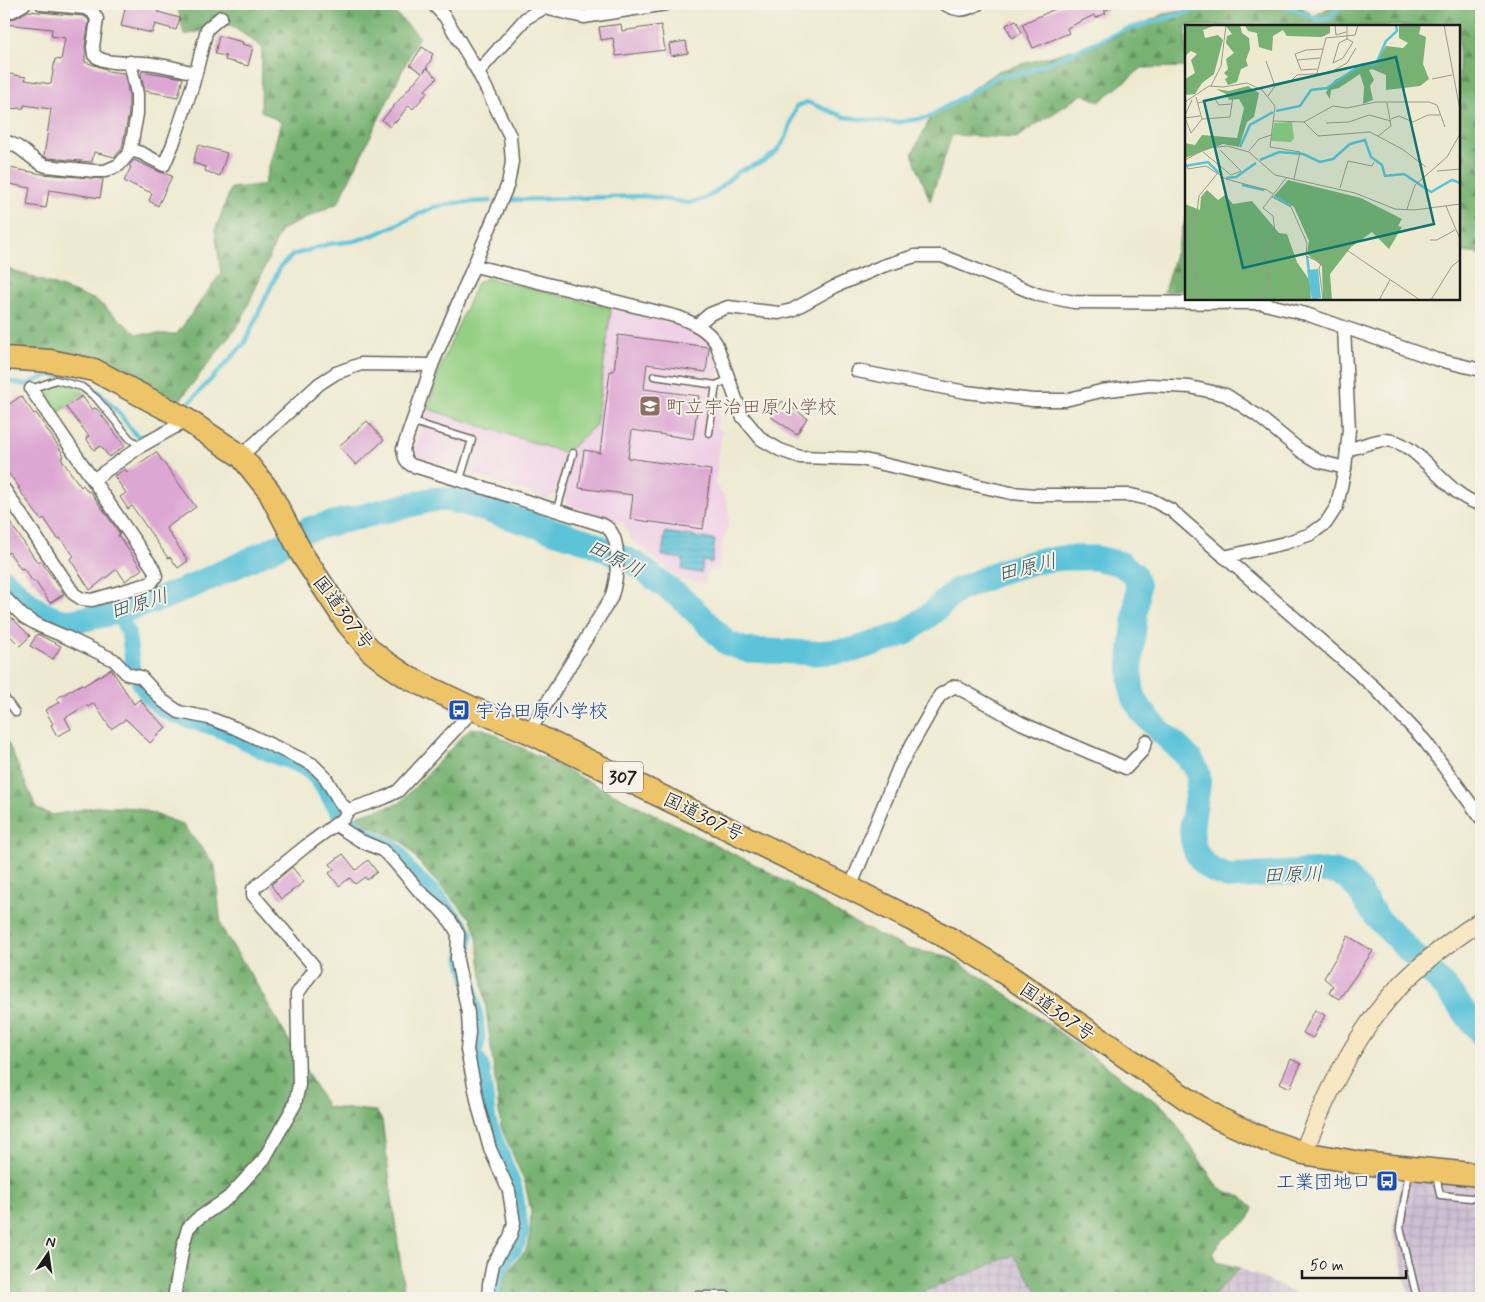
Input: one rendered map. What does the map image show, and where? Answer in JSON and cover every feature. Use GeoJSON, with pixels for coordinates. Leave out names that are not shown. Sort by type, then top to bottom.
{"type":"FeatureCollection","features":[{"type":"Feature","properties":{"kind":"highway","name":"国道307号"},"geometry":{"type":"LineString","coordinates":[[4,358],[50,361],[94,370],[184,418],[241,456],[269,491],[303,556],[359,638],[378,656],[397,670],[422,684],[474,709],[529,732],[950,938],[990,963],[1184,1097],[1220,1119],[1266,1140],[1303,1153],[1360,1164],[1481,1175]]}},
{"type":"Feature","properties":{"kind":"street"},"geometry":{"type":"LineString","coordinates":[[4,12],[12,11],[24,4]]}},
{"type":"Feature","properties":{"kind":"street"},"geometry":{"type":"LineString","coordinates":[[42,4],[85,8],[93,12],[97,19],[94,55],[98,59],[145,63],[195,73]]}},
{"type":"Feature","properties":{"kind":"street"},"geometry":{"type":"LineString","coordinates":[[433,4],[445,17],[478,72],[510,136],[512,162],[508,184],[432,365],[404,449],[404,454],[408,462],[607,526],[615,536],[616,564],[614,590],[607,606],[529,732]]}},
{"type":"Feature","properties":{"kind":"street"},"geometry":{"type":"LineString","coordinates":[[478,72],[526,18],[544,6],[584,17],[666,4]]}},
{"type":"Feature","properties":{"kind":"street"},"geometry":{"type":"LineString","coordinates":[[944,4],[954,10],[966,10],[978,4]]}},
{"type":"Feature","properties":{"kind":"street"},"geometry":{"type":"LineString","coordinates":[[130,152],[141,153],[164,165],[173,144],[207,30],[221,17]]}},
{"type":"Feature","properties":{"kind":"street"},"geometry":{"type":"LineString","coordinates":[[4,142],[17,145],[39,164],[46,166],[105,171],[119,165],[130,152],[137,114],[137,94],[130,62]]}},
{"type":"Feature","properties":{"kind":"street"},"geometry":{"type":"LineString","coordinates":[[697,325],[710,314],[728,307],[779,313],[792,310],[836,286],[882,266],[915,256],[942,256],[1039,295],[1074,302],[1261,303],[1306,314],[1435,359],[1481,370]]}},
{"type":"Feature","properties":{"kind":"street"},"geometry":{"type":"LineString","coordinates":[[475,266],[678,318],[697,325],[711,336],[716,344],[722,382],[742,416],[761,439],[780,450],[800,457],[860,459],[1011,493],[1035,495],[1131,495],[1152,500],[1171,510],[1374,688],[1425,741],[1481,818]]}},
{"type":"Feature","properties":{"kind":"street"},"geometry":{"type":"LineString","coordinates":[[1224,557],[1285,544],[1310,534],[1326,523],[1337,506],[1345,468],[1349,430],[1344,328]]}},
{"type":"Feature","properties":{"kind":"street"},"geometry":{"type":"LineString","coordinates":[[241,456],[320,384],[336,373],[361,364],[432,365]]}},
{"type":"Feature","properties":{"kind":"street"},"geometry":{"type":"LineString","coordinates":[[857,371],[966,392],[1033,400],[1065,400],[1101,390],[1149,385],[1190,387],[1226,395],[1258,416],[1301,451],[1318,460],[1345,468]]}},
{"type":"Feature","properties":{"kind":"street"},"geometry":{"type":"LineString","coordinates":[[4,488],[74,594],[82,600],[92,600],[151,583],[156,576],[153,568],[31,389]]}},
{"type":"Feature","properties":{"kind":"street"},"geometry":{"type":"LineString","coordinates":[[93,480],[141,446],[175,427],[184,418]]}},
{"type":"Feature","properties":{"kind":"street"},"geometry":{"type":"LineString","coordinates":[[1347,450],[1385,440],[1406,445],[1443,480],[1473,503],[1481,504]]}},
{"type":"Feature","properties":{"kind":"street"},"geometry":{"type":"LineString","coordinates":[[4,597],[24,617],[32,622],[114,660],[127,674],[141,677],[163,700],[179,712],[209,718],[235,728],[312,764],[324,777],[341,804],[348,810]]}},
{"type":"Feature","properties":{"kind":"street"},"geometry":{"type":"LineString","coordinates":[[850,888],[899,767],[940,694],[955,686],[1021,723],[1126,768],[1142,751],[1146,741]]}},
{"type":"Feature","properties":{"kind":"street"},"geometry":{"type":"LineString","coordinates":[[174,1298],[188,1228],[196,1220],[228,1198],[264,1159],[295,1104],[299,1085],[297,994],[314,970],[313,965],[253,895],[253,889],[306,846],[336,825],[344,818],[348,810],[398,792],[474,709]]}},
{"type":"Feature","properties":{"kind":"street"},"geometry":{"type":"LineString","coordinates":[[336,825],[361,841],[382,850],[419,891],[439,908],[458,934],[457,960],[468,1013],[469,1033],[467,1050],[479,1109],[490,1149],[508,1192],[514,1223],[510,1237],[493,1264],[488,1298]]}},
{"type":"Feature","properties":{"kind":"street"},"geometry":{"type":"LineString","coordinates":[[1303,1153],[1339,1073],[1362,1035],[1387,1001],[1407,978],[1437,952],[1481,921]]}},
{"type":"Feature","properties":{"kind":"street"},"geometry":{"type":"LineString","coordinates":[[697,1298],[727,1298]]}},
{"type":"Feature","properties":{"kind":"lane"},"geometry":{"type":"LineString","coordinates":[[654,376],[722,382],[709,433]]}},
{"type":"Feature","properties":{"kind":"lane"},"geometry":{"type":"LineString","coordinates":[[31,389],[56,380],[82,386],[96,398],[126,435],[141,446]]}},
{"type":"Feature","properties":{"kind":"lane"},"geometry":{"type":"LineString","coordinates":[[413,422],[472,440],[460,479]]}},
{"type":"Feature","properties":{"kind":"lane"},"geometry":{"type":"LineString","coordinates":[[557,509],[573,453]]}},
{"type":"Feature","properties":{"kind":"lane"},"geometry":{"type":"LineString","coordinates":[[4,696],[16,713]]}},
{"type":"Feature","properties":{"kind":"lane"},"geometry":{"type":"LineString","coordinates":[[1410,1168],[1400,1226],[1417,1298]]}},
{"type":"Feature","properties":{"kind":"lane"},"geometry":{"type":"LineString","coordinates":[[1435,1170],[1440,1195],[1481,1199]]}},
{"type":"Feature","properties":{"kind":"shaded area"},"geometry":{"type":"Polygon","coordinates":[[[487,278],[691,328],[712,345],[721,369],[718,371],[722,390],[717,428],[722,431],[715,483],[726,499],[730,517],[725,538],[723,538],[718,572],[708,570],[705,584],[679,579],[631,539],[623,523],[570,506],[561,497],[553,495],[547,499],[418,456],[415,450],[440,367],[477,283],[487,278]]]}},
{"type":"Feature","properties":{"kind":"shaded area"},"geometry":{"type":"Polygon","coordinates":[[[1402,1179],[1445,1179],[1481,1183],[1481,1298],[1410,1298],[1393,1231],[1402,1179]]]}},
{"type":"Feature","properties":{"kind":"shaded area"},"geometry":{"type":"Polygon","coordinates":[[[1014,1255],[1042,1298],[909,1298],[1014,1255]]]}},
{"type":"Feature","properties":{"kind":"shaded area"},"geometry":{"type":"Polygon","coordinates":[[[1240,1268],[1305,1298],[1211,1298],[1240,1268]]]}},
{"type":"Feature","properties":{"kind":"green space"},"geometry":{"type":"Polygon","coordinates":[[[177,4],[386,4],[419,36],[338,203],[281,230],[241,321],[180,400],[68,352],[4,352],[4,267],[96,300],[137,334],[177,334],[221,273],[215,231],[231,188],[264,185],[281,122],[261,111],[262,47],[230,25],[184,35],[177,4]]]}},
{"type":"Feature","properties":{"kind":"green space"},"geometry":{"type":"Polygon","coordinates":[[[1224,4],[1298,4],[1314,16],[1335,4],[1481,4],[1481,254],[1460,252],[1460,25],[1185,25],[1185,67],[1142,68],[1099,102],[1083,94],[1016,138],[952,135],[930,201],[912,154],[931,117],[998,71],[1108,40],[1164,14],[1224,4]]]}},
{"type":"Feature","properties":{"kind":"green space"},"geometry":{"type":"Polygon","coordinates":[[[1185,220],[1185,290],[1164,292],[1185,220]]]}},
{"type":"Feature","properties":{"kind":"green space"},"geometry":{"type":"Polygon","coordinates":[[[487,278],[611,308],[596,425],[566,453],[428,409],[440,367],[477,283],[487,278]]]}},
{"type":"Feature","properties":{"kind":"green space"},"geometry":{"type":"Polygon","coordinates":[[[63,383],[81,389],[86,395],[55,415],[45,395],[44,387],[63,383]]]}},
{"type":"Feature","properties":{"kind":"green space"},"geometry":{"type":"Polygon","coordinates":[[[470,728],[484,729],[762,868],[855,923],[908,949],[948,956],[991,983],[1167,1110],[1218,1188],[1244,1198],[1253,1208],[1249,1219],[1219,1243],[1213,1251],[1217,1262],[1240,1268],[1211,1298],[1042,1298],[1014,1255],[909,1298],[501,1298],[502,1286],[509,1269],[526,1250],[530,1235],[531,1212],[525,1183],[501,1127],[477,937],[471,919],[428,873],[404,843],[355,818],[359,815],[400,803],[470,728]]]}},
{"type":"Feature","properties":{"kind":"green space"},"geometry":{"type":"Polygon","coordinates":[[[4,734],[37,809],[53,815],[99,806],[138,808],[182,824],[215,865],[221,927],[254,980],[327,1107],[376,1111],[382,1120],[405,1298],[4,1298],[4,734]]]}},
{"type":"Feature","properties":{"kind":"water"},"geometry":{"type":"Polygon","coordinates":[[[665,532],[715,540],[712,563],[703,561],[701,573],[682,570],[683,559],[662,556],[665,532]]]}},
{"type":"Feature","properties":{"kind":"building"},"geometry":{"type":"Polygon","coordinates":[[[126,4],[142,7],[143,4],[155,4],[154,9],[158,10],[158,12],[180,18],[176,30],[155,24],[152,33],[121,26],[126,4]]]}},
{"type":"Feature","properties":{"kind":"building"},"geometry":{"type":"Polygon","coordinates":[[[1066,4],[1120,4],[1104,11],[1106,13],[1096,18],[1094,15],[1067,28],[1069,33],[1033,48],[1022,24],[1066,4]]]}},
{"type":"Feature","properties":{"kind":"building"},"geometry":{"type":"Polygon","coordinates":[[[28,11],[83,16],[87,18],[89,21],[85,46],[85,62],[106,69],[106,71],[124,73],[129,95],[129,113],[122,148],[115,157],[94,152],[92,162],[48,158],[44,156],[51,109],[24,105],[24,108],[4,109],[4,73],[26,77],[25,80],[51,84],[55,59],[61,60],[65,38],[51,36],[52,29],[4,24],[4,20],[16,18],[28,11]]]}},
{"type":"Feature","properties":{"kind":"building"},"geometry":{"type":"Polygon","coordinates":[[[1016,20],[1022,33],[1012,38],[1006,25],[1016,20]]]}},
{"type":"Feature","properties":{"kind":"building"},"geometry":{"type":"Polygon","coordinates":[[[621,24],[622,31],[661,25],[665,50],[616,56],[613,38],[601,40],[599,27],[621,24]]]}},
{"type":"Feature","properties":{"kind":"building"},"geometry":{"type":"Polygon","coordinates":[[[219,36],[243,42],[242,44],[253,47],[248,66],[225,60],[226,56],[215,54],[219,36]]]}},
{"type":"Feature","properties":{"kind":"building"},"geometry":{"type":"Polygon","coordinates":[[[686,41],[688,53],[671,56],[669,44],[686,41]]]}},
{"type":"Feature","properties":{"kind":"building"},"geometry":{"type":"Polygon","coordinates":[[[422,47],[433,54],[424,72],[427,68],[437,78],[425,90],[428,92],[413,109],[409,105],[390,127],[382,120],[422,73],[410,65],[422,47]]]}},
{"type":"Feature","properties":{"kind":"building"},"geometry":{"type":"Polygon","coordinates":[[[142,71],[183,78],[178,97],[145,91],[141,75],[142,71]]]}},
{"type":"Feature","properties":{"kind":"building"},"geometry":{"type":"Polygon","coordinates":[[[198,145],[227,153],[220,176],[205,171],[206,167],[193,163],[198,145]]]}},
{"type":"Feature","properties":{"kind":"building"},"geometry":{"type":"Polygon","coordinates":[[[134,160],[172,176],[158,206],[149,201],[152,193],[124,181],[131,167],[129,166],[134,160]]]}},
{"type":"Feature","properties":{"kind":"building"},"geometry":{"type":"Polygon","coordinates":[[[4,167],[42,174],[103,179],[100,198],[49,190],[46,208],[27,205],[30,188],[4,183],[4,167]]]}},
{"type":"Feature","properties":{"kind":"building"},"geometry":{"type":"Polygon","coordinates":[[[618,335],[709,347],[706,372],[647,364],[644,389],[699,396],[693,439],[632,430],[628,458],[711,470],[703,529],[630,519],[633,495],[579,488],[584,450],[600,453],[610,371],[614,371],[618,335]]]}},
{"type":"Feature","properties":{"kind":"building"},"geometry":{"type":"Polygon","coordinates":[[[21,396],[34,414],[36,413],[60,449],[64,456],[61,458],[68,469],[81,487],[83,485],[88,492],[90,491],[142,569],[125,581],[117,569],[90,590],[70,559],[74,556],[60,538],[58,539],[44,518],[41,520],[4,468],[4,408],[21,396]]]}},
{"type":"Feature","properties":{"kind":"building"},"geometry":{"type":"Polygon","coordinates":[[[82,396],[92,410],[94,408],[97,409],[125,446],[109,457],[101,446],[94,450],[86,438],[89,436],[66,407],[82,396]]]}},
{"type":"Feature","properties":{"kind":"building"},"geometry":{"type":"Polygon","coordinates":[[[782,401],[807,418],[797,434],[771,417],[782,401]]]}},
{"type":"Feature","properties":{"kind":"building"},"geometry":{"type":"Polygon","coordinates":[[[367,421],[384,440],[356,465],[339,446],[367,421]]]}},
{"type":"Feature","properties":{"kind":"building"},"geometry":{"type":"Polygon","coordinates":[[[156,452],[196,507],[166,528],[188,561],[178,568],[170,557],[168,558],[132,506],[128,509],[120,497],[126,493],[114,476],[125,469],[127,472],[156,452]]]}},
{"type":"Feature","properties":{"kind":"building"},"geometry":{"type":"Polygon","coordinates":[[[4,514],[38,563],[41,561],[64,594],[50,603],[35,581],[33,582],[23,568],[21,569],[9,552],[4,556],[4,514]]]}},
{"type":"Feature","properties":{"kind":"building"},"geometry":{"type":"Polygon","coordinates":[[[4,610],[30,636],[20,646],[4,630],[4,610]]]}},
{"type":"Feature","properties":{"kind":"building"},"geometry":{"type":"Polygon","coordinates":[[[37,634],[61,646],[53,659],[30,646],[37,634]]]}},
{"type":"Feature","properties":{"kind":"building"},"geometry":{"type":"Polygon","coordinates":[[[111,669],[134,704],[140,699],[149,711],[166,727],[150,743],[126,719],[111,729],[94,703],[65,718],[71,729],[57,736],[45,710],[60,702],[57,698],[82,684],[83,686],[111,669]]]}},
{"type":"Feature","properties":{"kind":"building"},"geometry":{"type":"Polygon","coordinates":[[[343,854],[356,870],[368,860],[377,872],[367,880],[365,877],[355,884],[350,878],[339,886],[329,873],[334,869],[330,864],[343,854]]]}},
{"type":"Feature","properties":{"kind":"building"},"geometry":{"type":"Polygon","coordinates":[[[292,867],[304,882],[281,899],[271,885],[292,867]]]}},
{"type":"Feature","properties":{"kind":"building"},"geometry":{"type":"Polygon","coordinates":[[[1348,936],[1373,951],[1339,999],[1329,993],[1333,986],[1324,978],[1348,936]]]}},
{"type":"Feature","properties":{"kind":"building"},"geometry":{"type":"Polygon","coordinates":[[[1315,1010],[1325,1015],[1313,1038],[1303,1033],[1315,1010]]]}},
{"type":"Feature","properties":{"kind":"building"},"geometry":{"type":"Polygon","coordinates":[[[1291,1059],[1301,1064],[1290,1088],[1280,1083],[1291,1059]]]}},
{"type":"Feature","properties":{"kind":"waterway"},"geometry":{"type":"LineString","coordinates":[[512,200],[646,196],[688,203],[701,200],[713,194],[739,171],[762,162],[776,152],[786,138],[796,107],[807,102],[845,117],[886,122],[927,118],[1000,75],[1015,75],[1029,71],[1124,30],[1218,4]]}},
{"type":"Feature","properties":{"kind":"waterway"},"geometry":{"type":"LineString","coordinates":[[1281,4],[1311,17],[1323,19],[1332,16],[1343,4]]}},
{"type":"Feature","properties":{"kind":"waterway"},"geometry":{"type":"LineString","coordinates":[[188,404],[244,344],[280,267],[293,255],[329,244],[355,241],[379,233],[434,207],[455,203],[491,201]]}},
{"type":"Feature","properties":{"kind":"waterway"},"geometry":{"type":"LineString","coordinates":[[4,380],[25,385],[50,375],[73,379],[89,385],[98,391],[119,413],[135,434],[139,437],[149,435]]}},
{"type":"Feature","properties":{"kind":"waterway"},"geometry":{"type":"LineString","coordinates":[[156,431],[167,423]]}},
{"type":"Feature","properties":{"kind":"waterway","name":"田原川"},"geometry":{"type":"LineString","coordinates":[[309,529],[430,500],[444,499],[464,503],[589,542],[636,564],[686,602],[727,643],[746,650],[815,653],[853,650],[904,634],[932,613],[956,591],[1002,571],[1037,561],[1063,558],[1096,558],[1121,564],[1134,574],[1138,587],[1131,659],[1134,697],[1138,705],[1156,727],[1195,766],[1198,782],[1192,834],[1195,849],[1205,865],[1220,874],[1230,877],[1323,871],[1335,872],[1347,877],[1357,888],[1376,917],[1445,987],[1481,1033]]}},
{"type":"Feature","properties":{"kind":"waterway","name":"田原川"},"geometry":{"type":"LineString","coordinates":[[4,581],[43,614],[63,621],[74,621],[114,613],[162,598],[279,546]]}},
{"type":"Feature","properties":{"kind":"waterway"},"geometry":{"type":"LineString","coordinates":[[116,613],[128,631],[133,669]]}},
{"type":"Feature","properties":{"kind":"waterway"},"geometry":{"type":"LineString","coordinates":[[139,684],[155,704],[172,715],[216,729],[306,770],[318,781],[337,811]]}},
{"type":"Feature","properties":{"kind":"waterway"},"geometry":{"type":"LineString","coordinates":[[352,823],[370,836],[398,851],[410,871],[436,895],[466,933],[464,959],[476,1017],[478,1041],[475,1054],[483,1071],[489,1121],[515,1188],[522,1232],[514,1250],[507,1257],[498,1275],[493,1297]]}},
{"type":"Feature","properties":{"kind":"place","name":"町立宇治田原小学校"},"geometry":{"type":"Point","coordinates":[650,406]}},
{"type":"Feature","properties":{"kind":"place","name":"宇治田原小学校"},"geometry":{"type":"Point","coordinates":[459,710]}},
{"type":"Feature","properties":{"kind":"place","name":"工業団地口"},"geometry":{"type":"Point","coordinates":[1387,1181]}}]}
